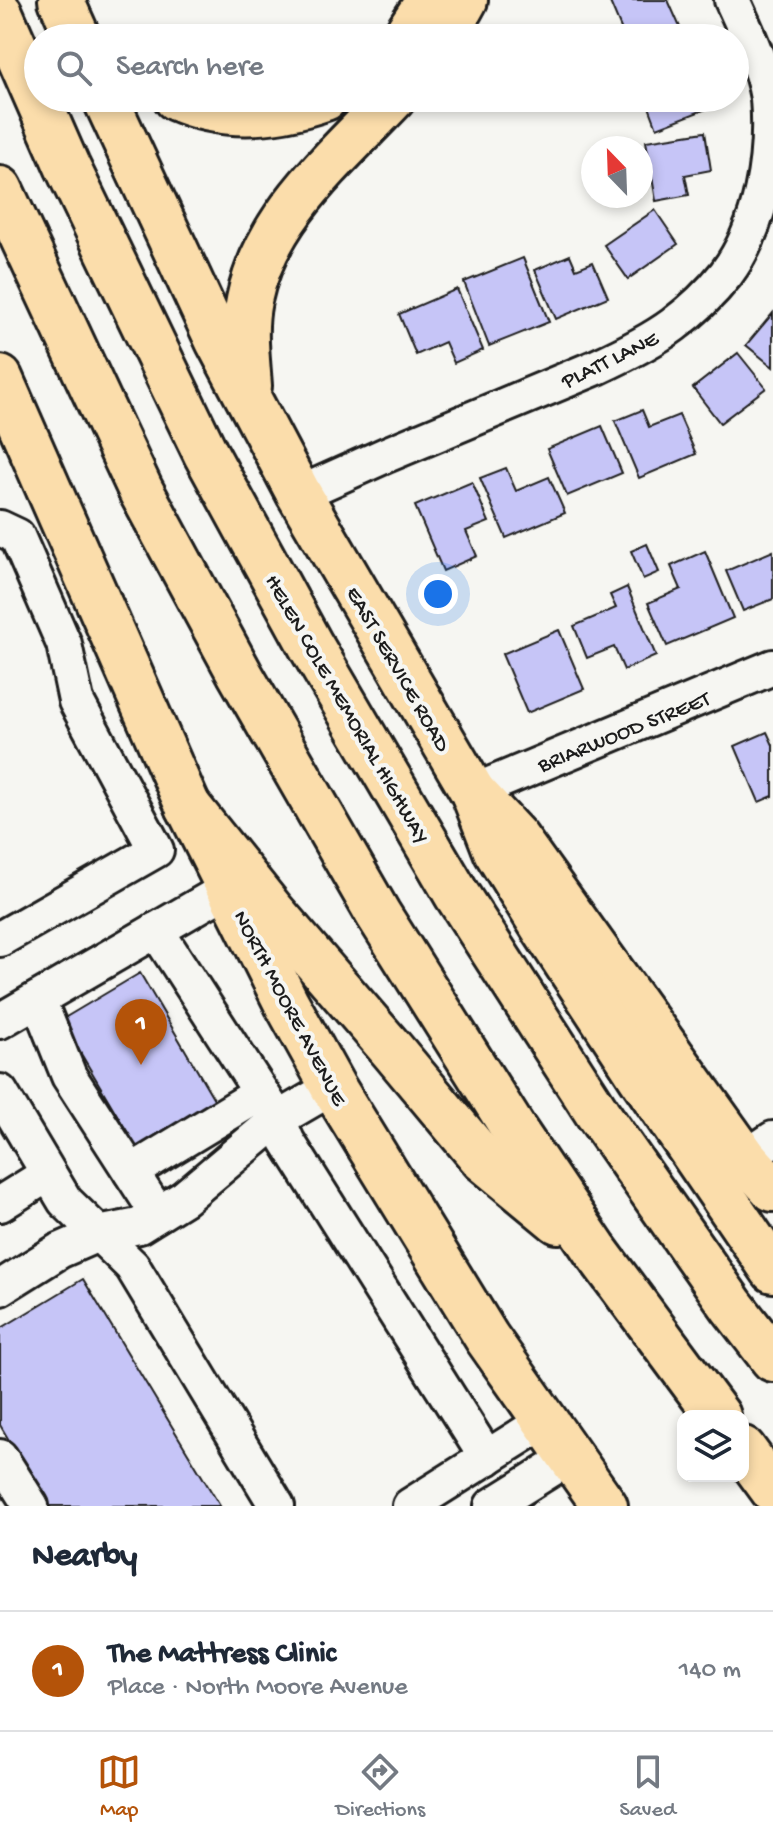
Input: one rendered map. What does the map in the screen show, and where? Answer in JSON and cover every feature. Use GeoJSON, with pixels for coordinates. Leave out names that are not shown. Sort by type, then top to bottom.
{"type":"FeatureCollection","features":[{"type":"Feature","properties":{"kind":"main road"},"geometry":{"type":"LineString","coordinates":[[413,24],[429,0]]}},
{"type":"Feature","properties":{"kind":"main road"},"geometry":{"type":"LineString","coordinates":[[452,24],[465,0]]}},
{"type":"Feature","properties":{"kind":"main road","name":"HELEN COLE MEMORIAL HIGHWAY"},"geometry":{"type":"LineString","coordinates":[[0,13],[24,68]]}},
{"type":"Feature","properties":{"kind":"main road","name":"HELEN COLE MEMORIAL HIGHWAY"},"geometry":{"type":"LineString","coordinates":[[43,112],[206,454],[311,646],[457,895],[598,1114],[732,1306],[773,1359]]}},
{"type":"Feature","properties":{"kind":"main road","name":"EAST SERVICE ROAD"},"geometry":{"type":"LineString","coordinates":[[112,112],[250,404],[473,792],[516,838],[764,1162]]}},
{"type":"Feature","properties":{"kind":"main road"},"geometry":{"type":"LineString","coordinates":[[230,112],[258,112]]}},
{"type":"Feature","properties":{"kind":"main road"},"geometry":{"type":"LineString","coordinates":[[250,404],[246,323],[257,273],[268,247],[301,194],[380,112]]}},
{"type":"Feature","properties":{"kind":"main road"},"geometry":{"type":"LineString","coordinates":[[0,189],[141,491],[240,674],[378,914],[514,1130],[595,1250],[714,1410]]}},
{"type":"Feature","properties":{"kind":"main road","name":"NORTH MOORE AVENUE"},"geometry":{"type":"LineString","coordinates":[[0,378],[188,806],[287,1004],[333,1087],[487,1338],[605,1506]]}},
{"type":"Feature","properties":{"kind":"main road"},"geometry":{"type":"LineString","coordinates":[[0,439],[42,475]]}},
{"type":"Feature","properties":{"kind":"main road"},"geometry":{"type":"LineString","coordinates":[[473,792],[496,851],[546,932],[773,1270]]}},
{"type":"Feature","properties":{"kind":"main road"},"geometry":{"type":"LineString","coordinates":[[188,806],[272,911],[483,1159],[595,1250]]}},
{"type":"Feature","properties":{"kind":"main road"},"geometry":{"type":"LineString","coordinates":[[749,1457],[773,1490]]}},
{"type":"Feature","properties":{"kind":"street","name":"PLATT LANE"},"geometry":{"type":"LineString","coordinates":[[732,0],[742,24]]}},
{"type":"Feature","properties":{"kind":"street","name":"PLATT LANE"},"geometry":{"type":"LineString","coordinates":[[299,494],[631,351],[672,326],[703,299],[726,273],[746,240],[761,202],[768,170],[768,101],[761,70],[749,41]]}},
{"type":"Feature","properties":{"kind":"street"},"geometry":{"type":"LineString","coordinates":[[0,528],[17,536],[64,644],[76,701],[156,850],[0,939]]}},
{"type":"Feature","properties":{"kind":"street","name":"BRIARWOOD STREET"},"geometry":{"type":"LineString","coordinates":[[473,792],[773,667]]}},
{"type":"Feature","properties":{"kind":"street"},"geometry":{"type":"LineString","coordinates":[[0,1021],[229,888]]}},
{"type":"Feature","properties":{"kind":"street"},"geometry":{"type":"LineString","coordinates":[[156,930],[270,1106],[287,1141],[487,1458]]}},
{"type":"Feature","properties":{"kind":"street"},"geometry":{"type":"LineString","coordinates":[[38,999],[69,1076],[158,1214]]}},
{"type":"Feature","properties":{"kind":"street"},"geometry":{"type":"LineString","coordinates":[[131,1172],[270,1106],[333,1087]]}},
{"type":"Feature","properties":{"kind":"street"},"geometry":{"type":"LineString","coordinates":[[0,1092],[65,1201],[132,1266],[277,1506]]}},
{"type":"Feature","properties":{"kind":"street"},"geometry":{"type":"LineString","coordinates":[[0,1288],[59,1251],[98,1234],[139,1226],[184,1198],[270,1106]]}},
{"type":"Feature","properties":{"kind":"street"},"geometry":{"type":"LineString","coordinates":[[0,1204],[48,1174]]}},
{"type":"Feature","properties":{"kind":"street"},"geometry":{"type":"LineString","coordinates":[[410,1506],[545,1421]]}},
{"type":"Feature","properties":{"kind":"street"},"geometry":{"type":"LineString","coordinates":[[0,1457],[31,1506]]}},
{"type":"Feature","properties":{"kind":"street"},"geometry":{"type":"LineString","coordinates":[[507,1502],[570,1457]]}},
{"type":"Feature","properties":{"kind":"building"},"geometry":{"type":"Polygon","coordinates":[[[609,0],[668,0],[679,24],[619,24],[609,0]]]}},
{"type":"Feature","properties":{"kind":"building"},"geometry":{"type":"Polygon","coordinates":[[[651,112],[699,112],[657,128],[651,112]]]}},
{"type":"Feature","properties":{"kind":"building"},"geometry":{"type":"Polygon","coordinates":[[[705,132],[711,170],[685,175],[689,195],[656,201],[653,140],[705,132]]]}},
{"type":"Feature","properties":{"kind":"building"},"geometry":{"type":"Polygon","coordinates":[[[655,210],[678,244],[628,279],[604,245],[655,210]]]}},
{"type":"Feature","properties":{"kind":"building"},"geometry":{"type":"Polygon","coordinates":[[[570,255],[576,269],[593,262],[608,297],[556,319],[535,270],[570,255]]]}},
{"type":"Feature","properties":{"kind":"building"},"geometry":{"type":"Polygon","coordinates":[[[523,258],[549,322],[489,346],[464,282],[523,258]]]}},
{"type":"Feature","properties":{"kind":"building"},"geometry":{"type":"Polygon","coordinates":[[[457,289],[483,350],[454,363],[445,342],[416,355],[399,314],[457,289]]]}},
{"type":"Feature","properties":{"kind":"building"},"geometry":{"type":"Polygon","coordinates":[[[773,313],[773,367],[746,345],[773,313]]]}},
{"type":"Feature","properties":{"kind":"building"},"geometry":{"type":"Polygon","coordinates":[[[738,353],[766,388],[720,423],[693,388],[738,353]]]}},
{"type":"Feature","properties":{"kind":"building"},"geometry":{"type":"Polygon","coordinates":[[[642,410],[649,427],[679,415],[696,454],[639,478],[615,421],[642,410]]]}},
{"type":"Feature","properties":{"kind":"building"},"geometry":{"type":"Polygon","coordinates":[[[602,426],[622,473],[567,496],[547,449],[602,426]]]}},
{"type":"Feature","properties":{"kind":"building"},"geometry":{"type":"Polygon","coordinates":[[[506,468],[516,491],[549,477],[565,513],[506,538],[480,478],[506,468]]]}},
{"type":"Feature","properties":{"kind":"building"},"geometry":{"type":"Polygon","coordinates":[[[472,482],[489,522],[466,531],[477,556],[443,571],[415,506],[472,482]]]}},
{"type":"Feature","properties":{"kind":"building"},"geometry":{"type":"Polygon","coordinates":[[[647,544],[659,572],[643,579],[631,551],[647,544]]]}},
{"type":"Feature","properties":{"kind":"building"},"geometry":{"type":"Polygon","coordinates":[[[705,551],[733,618],[667,646],[648,603],[681,589],[671,566],[705,551]]]}},
{"type":"Feature","properties":{"kind":"building"},"geometry":{"type":"Polygon","coordinates":[[[773,551],[773,599],[743,611],[726,571],[773,551]]]}},
{"type":"Feature","properties":{"kind":"building"},"geometry":{"type":"Polygon","coordinates":[[[627,587],[656,656],[624,670],[614,647],[587,658],[574,626],[616,608],[610,595],[627,587]]]}},
{"type":"Feature","properties":{"kind":"building"},"geometry":{"type":"Polygon","coordinates":[[[559,630],[584,689],[527,713],[502,654],[559,630]]]}},
{"type":"Feature","properties":{"kind":"building"},"geometry":{"type":"Polygon","coordinates":[[[767,732],[773,745],[773,796],[759,802],[735,746],[767,732]]]}},
{"type":"Feature","properties":{"kind":"building"},"geometry":{"type":"Polygon","coordinates":[[[140,973],[221,1111],[142,1157],[61,1020],[140,973]]]}},
{"type":"Feature","properties":{"kind":"building"},"geometry":{"type":"Polygon","coordinates":[[[83,1279],[220,1506],[48,1506],[0,1425],[0,1329],[83,1279]]]}},
{"type":"Feature","properties":{"kind":"place","name":"The Mattress Clinic"},"geometry":{"type":"Point","coordinates":[141,1065]}}]}
